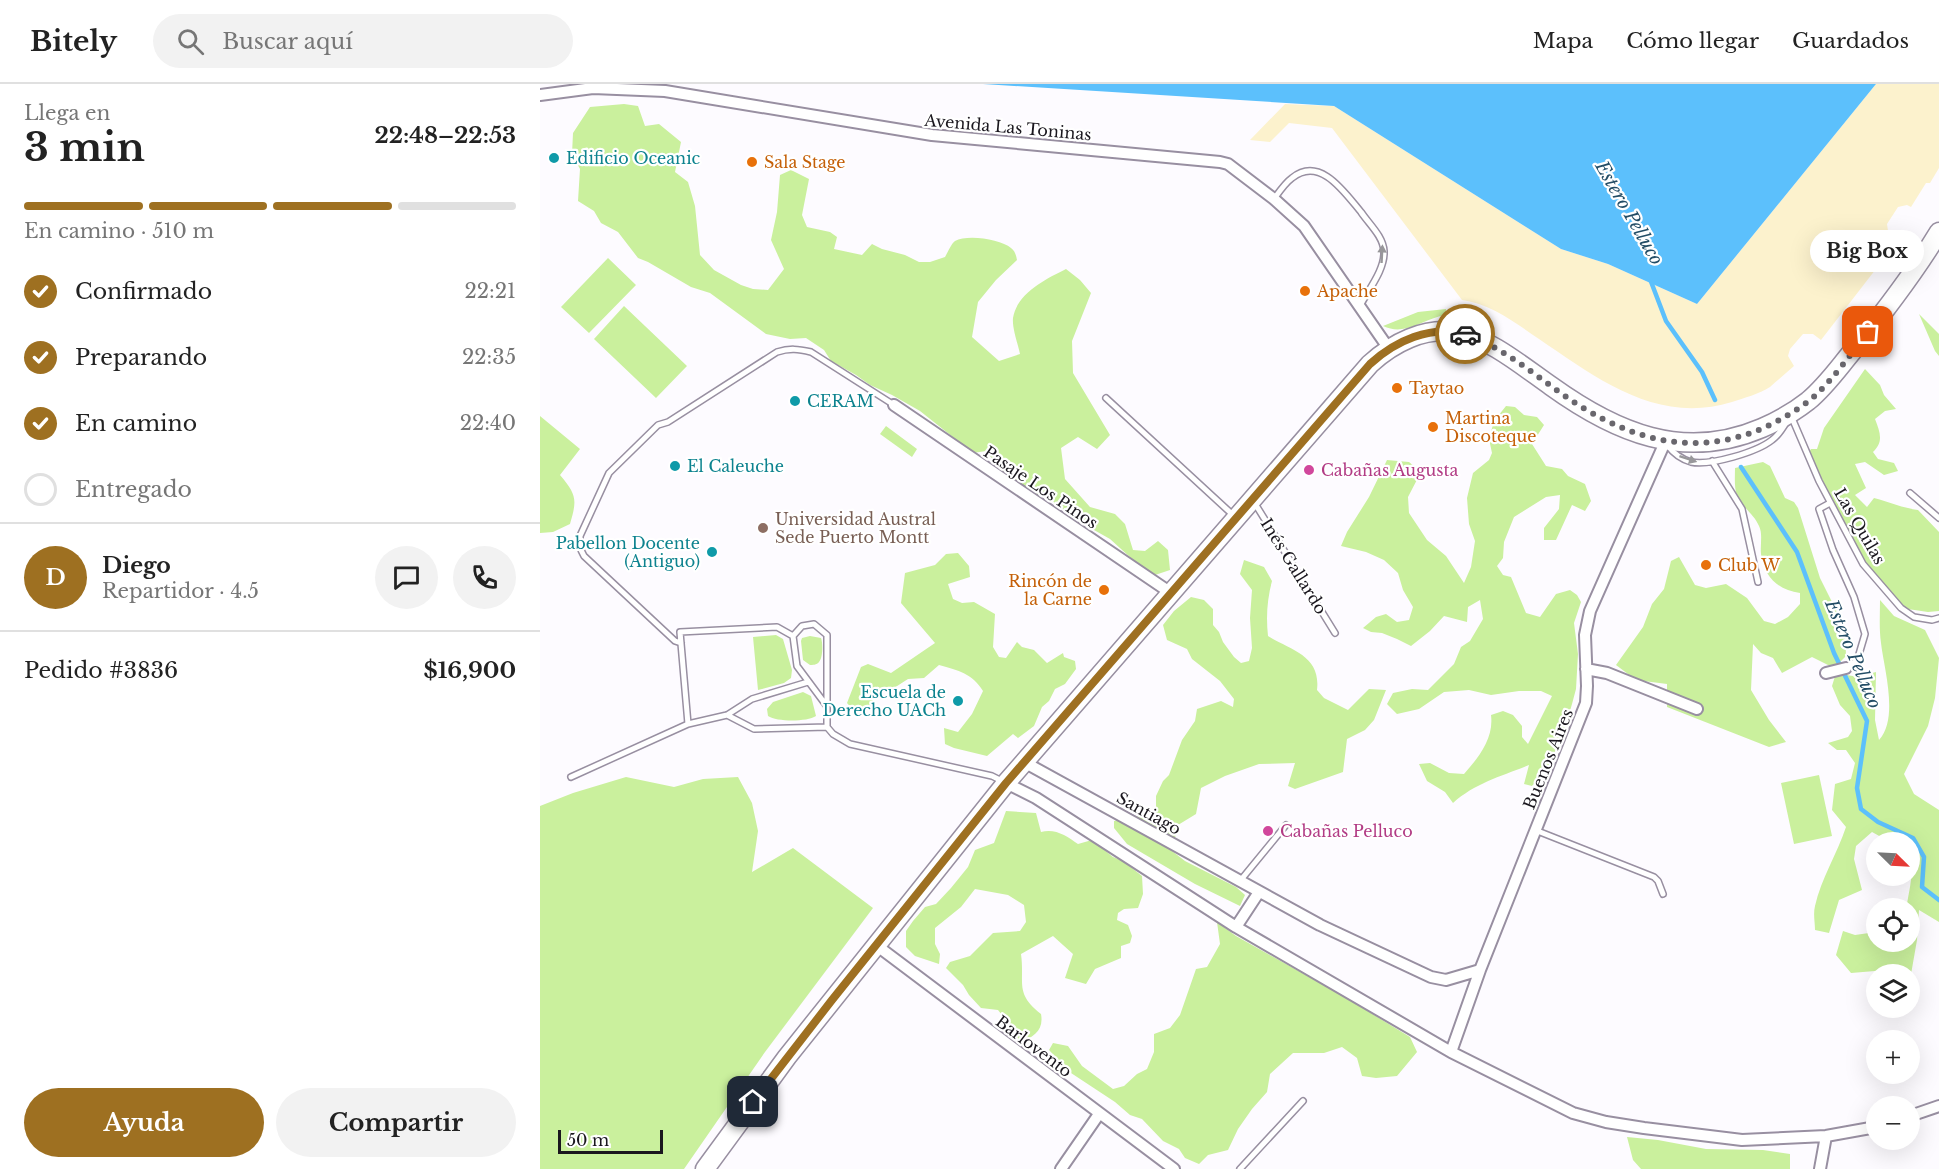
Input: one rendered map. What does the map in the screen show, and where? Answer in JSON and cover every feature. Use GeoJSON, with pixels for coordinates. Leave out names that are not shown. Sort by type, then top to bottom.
{"type":"FeatureCollection","features":[{"type":"Feature","properties":{"kind":"highway","name":"Inés Gallardo"},"geometry":{"type":"LineString","coordinates":[[705,1169],[786,1057],[1006,783],[1370,364],[1389,349],[1411,338],[1432,332],[1457,332],[1507,356],[1596,416],[1634,433],[1664,441],[1695,444],[1722,441],[1755,431],[1790,414],[1808,401],[1827,382],[1896,295],[1939,232]]}},
{"type":"Feature","properties":{"kind":"street","name":"Avenida Las Toninas"},"geometry":{"type":"LineString","coordinates":[[540,95],[593,88],[664,91],[932,135],[1220,162],[1234,167],[1274,199],[1308,231],[1389,349]]}},
{"type":"Feature","properties":{"kind":"street","name":"Pasaje Los Pinos"},"geometry":{"type":"LineString","coordinates":[[894,405],[1171,593]]}},
{"type":"Feature","properties":{"kind":"street","name":"Buenos Aires"},"geometry":{"type":"LineString","coordinates":[[1451,1053],[1480,970],[1586,703],[1585,635],[1590,611],[1664,441]]}},
{"type":"Feature","properties":{"kind":"street"},"geometry":{"type":"LineString","coordinates":[[1829,672],[1846,668]]}},
{"type":"Feature","properties":{"kind":"street"},"geometry":{"type":"LineString","coordinates":[[1586,669],[1607,673],[1697,709]]}},
{"type":"Feature","properties":{"kind":"street","name":"Santiago"},"geometry":{"type":"LineString","coordinates":[[1024,762],[1320,925],[1431,977],[1446,980],[1480,970]]}},
{"type":"Feature","properties":{"kind":"street"},"geometry":{"type":"LineString","coordinates":[[1006,783],[1036,798],[1236,927],[1451,1053],[1555,1106],[1606,1122],[1742,1140],[1826,1136],[1866,1129]]}},
{"type":"Feature","properties":{"kind":"street"},"geometry":{"type":"LineString","coordinates":[[1236,927],[1259,892]]}},
{"type":"Feature","properties":{"kind":"street","name":"Barlovento"},"geometry":{"type":"LineString","coordinates":[[876,945],[1174,1169]]}},
{"type":"Feature","properties":{"kind":"street"},"geometry":{"type":"LineString","coordinates":[[1920,1113],[1939,1107]]}},
{"type":"Feature","properties":{"kind":"street"},"geometry":{"type":"LineString","coordinates":[[1061,1169],[1099,1114]]}},
{"type":"Feature","properties":{"kind":"street"},"geometry":{"type":"LineString","coordinates":[[1820,1169],[1826,1136]]}},
{"type":"Feature","properties":{"kind":"lane"},"geometry":{"type":"LineString","coordinates":[[1274,199],[1293,176],[1306,171],[1319,172],[1342,189],[1379,236],[1384,252],[1379,271],[1359,307]]}},
{"type":"Feature","properties":{"kind":"lane"},"geometry":{"type":"LineString","coordinates":[[681,643],[675,641],[584,556],[580,548],[583,528],[609,473],[658,425],[668,422],[777,352],[787,349],[811,351],[894,405]]}},
{"type":"Feature","properties":{"kind":"lane"},"geometry":{"type":"LineString","coordinates":[[1106,398],[1236,518]]}},
{"type":"Feature","properties":{"kind":"lane"},"geometry":{"type":"LineString","coordinates":[[1664,441],[1683,459],[1697,463],[1712,461],[1746,452],[1767,443],[1779,433],[1790,414]]}},
{"type":"Feature","properties":{"kind":"lane","name":"Las Quilas"},"geometry":{"type":"LineString","coordinates":[[1790,414],[1819,481],[1863,564],[1901,608],[1914,617],[1932,620],[1939,618]]}},
{"type":"Feature","properties":{"kind":"lane"},"geometry":{"type":"LineString","coordinates":[[1712,461],[1742,509],[1758,582]]}},
{"type":"Feature","properties":{"kind":"lane"},"geometry":{"type":"LineString","coordinates":[[1910,493],[1939,518]]}},
{"type":"Feature","properties":{"kind":"lane","name":"Inés Gallardo"},"geometry":{"type":"LineString","coordinates":[[1252,499],[1335,633]]}},
{"type":"Feature","properties":{"kind":"lane"},"geometry":{"type":"LineString","coordinates":[[1830,503],[1819,509],[1866,634],[1857,661],[1846,668]]}},
{"type":"Feature","properties":{"kind":"lane"},"geometry":{"type":"LineString","coordinates":[[826,705],[797,666],[794,636],[802,626],[814,624],[827,635],[827,727],[833,734],[850,744],[992,776],[1006,783]]}},
{"type":"Feature","properties":{"kind":"lane"},"geometry":{"type":"LineString","coordinates":[[688,724],[680,632],[777,627],[794,636]]}},
{"type":"Feature","properties":{"kind":"lane"},"geometry":{"type":"LineString","coordinates":[[571,777],[688,724],[727,715],[752,699],[808,682]]}},
{"type":"Feature","properties":{"kind":"lane"},"geometry":{"type":"LineString","coordinates":[[727,715],[754,729],[827,727]]}},
{"type":"Feature","properties":{"kind":"lane"},"geometry":{"type":"LineString","coordinates":[[1240,881],[1286,825]]}},
{"type":"Feature","properties":{"kind":"lane"},"geometry":{"type":"LineString","coordinates":[[1536,830],[1654,877],[1661,886],[1663,894]]}},
{"type":"Feature","properties":{"kind":"lane"},"geometry":{"type":"LineString","coordinates":[[1240,1169],[1303,1101]]}},
{"type":"Feature","properties":{"kind":"green space"},"geometry":{"type":"Polygon","coordinates":[[[624,104],[638,106],[645,126],[659,124],[681,142],[675,172],[688,182],[695,206],[700,255],[714,270],[741,285],[768,290],[784,269],[771,240],[777,212],[780,175],[791,170],[809,179],[802,215],[807,227],[830,232],[837,237],[834,249],[862,255],[872,244],[919,262],[930,262],[945,257],[955,241],[960,239],[992,240],[1012,249],[1017,260],[978,302],[972,337],[999,361],[1020,354],[1013,318],[1020,301],[1026,294],[1041,282],[1066,269],[1080,280],[1091,293],[1072,341],[1073,373],[1110,435],[1097,449],[1078,437],[1061,448],[1065,479],[1090,507],[1115,514],[1125,524],[1133,550],[1145,551],[1158,541],[1168,550],[1170,570],[1155,575],[1110,539],[1078,521],[1050,499],[1026,491],[1008,478],[986,451],[973,453],[920,411],[870,385],[831,361],[824,350],[806,338],[790,339],[766,334],[710,293],[691,287],[638,258],[618,232],[601,223],[594,211],[578,201],[580,169],[572,154],[573,133],[590,107],[624,104]]]}},
{"type":"Feature","properties":{"kind":"green space"},"geometry":{"type":"Polygon","coordinates":[[[608,258],[636,285],[589,333],[561,307],[608,258]]]}},
{"type":"Feature","properties":{"kind":"green space"},"geometry":{"type":"Polygon","coordinates":[[[624,306],[687,366],[656,398],[594,339],[624,306]]]}},
{"type":"Feature","properties":{"kind":"green space"},"geometry":{"type":"Polygon","coordinates":[[[1446,309],[1446,315],[1407,328],[1391,329],[1383,326],[1418,312],[1446,309]]]}},
{"type":"Feature","properties":{"kind":"green space"},"geometry":{"type":"Polygon","coordinates":[[[1919,314],[1939,334],[1939,356],[1935,351],[1919,314]]]}},
{"type":"Feature","properties":{"kind":"green space"},"geometry":{"type":"Polygon","coordinates":[[[1865,369],[1880,385],[1884,395],[1896,409],[1885,411],[1875,419],[1880,441],[1873,452],[1878,459],[1894,463],[1898,471],[1884,475],[1865,462],[1855,464],[1866,488],[1855,495],[1867,507],[1874,498],[1918,510],[1939,532],[1939,611],[1928,612],[1901,608],[1863,564],[1807,455],[1811,449],[1817,449],[1824,428],[1865,369]]]}},
{"type":"Feature","properties":{"kind":"green space"},"geometry":{"type":"Polygon","coordinates":[[[1506,406],[1515,407],[1524,415],[1537,417],[1544,425],[1532,444],[1546,466],[1562,469],[1568,476],[1585,484],[1591,501],[1585,511],[1572,505],[1556,540],[1544,540],[1544,528],[1559,509],[1560,495],[1546,497],[1514,517],[1504,542],[1503,558],[1497,566],[1503,575],[1511,577],[1526,613],[1540,617],[1556,594],[1570,590],[1577,595],[1581,602],[1574,623],[1578,654],[1576,689],[1552,764],[1532,786],[1524,784],[1529,765],[1480,785],[1453,803],[1445,792],[1427,781],[1419,764],[1430,763],[1449,773],[1464,774],[1480,754],[1488,739],[1491,715],[1503,711],[1513,715],[1522,726],[1522,737],[1528,744],[1552,696],[1541,691],[1491,695],[1469,690],[1444,692],[1419,709],[1397,714],[1387,704],[1393,693],[1412,689],[1428,690],[1454,664],[1461,647],[1470,641],[1483,619],[1480,600],[1468,607],[1467,622],[1444,616],[1411,646],[1382,633],[1371,632],[1363,628],[1376,617],[1386,614],[1397,622],[1409,620],[1413,607],[1403,590],[1398,573],[1384,560],[1366,552],[1341,546],[1387,460],[1409,462],[1421,472],[1408,497],[1409,513],[1427,540],[1446,556],[1464,583],[1471,567],[1475,541],[1469,524],[1467,498],[1473,473],[1489,460],[1492,453],[1489,439],[1494,421],[1506,406]]]}},
{"type":"Feature","properties":{"kind":"green space"},"geometry":{"type":"Polygon","coordinates":[[[540,416],[580,449],[560,475],[574,498],[570,524],[553,532],[540,533],[540,416]]]}},
{"type":"Feature","properties":{"kind":"green space"},"geometry":{"type":"Polygon","coordinates":[[[886,426],[917,449],[912,457],[880,434],[886,426]]]}},
{"type":"Feature","properties":{"kind":"green space"},"geometry":{"type":"Polygon","coordinates":[[[1763,462],[1770,466],[1785,498],[1794,502],[1798,508],[1820,578],[1845,628],[1846,656],[1834,668],[1812,657],[1782,673],[1773,658],[1761,653],[1753,644],[1751,690],[1769,720],[1786,742],[1769,747],[1667,707],[1667,684],[1636,680],[1616,665],[1643,627],[1652,604],[1664,589],[1671,561],[1679,557],[1695,585],[1706,588],[1726,584],[1747,598],[1764,621],[1775,624],[1788,617],[1800,604],[1800,593],[1785,589],[1769,576],[1761,554],[1759,526],[1736,493],[1735,468],[1763,462]]]}},
{"type":"Feature","properties":{"kind":"green space"},"geometry":{"type":"Polygon","coordinates":[[[958,553],[969,566],[970,577],[948,584],[953,599],[962,603],[974,602],[995,614],[993,647],[999,657],[1006,658],[1017,642],[1022,647],[1034,650],[1047,663],[1063,653],[1064,657],[1075,661],[1076,669],[1065,684],[1055,689],[1049,701],[1042,707],[1034,726],[1018,738],[1013,734],[987,756],[945,744],[944,728],[958,732],[972,714],[983,691],[970,676],[959,671],[939,665],[924,678],[908,679],[894,688],[882,688],[875,694],[870,710],[857,710],[847,703],[861,667],[868,664],[891,673],[935,643],[901,603],[905,573],[935,565],[946,554],[958,553]]]}},
{"type":"Feature","properties":{"kind":"green space"},"geometry":{"type":"Polygon","coordinates":[[[1244,560],[1264,567],[1272,581],[1267,608],[1268,636],[1296,651],[1310,662],[1315,669],[1317,690],[1324,698],[1348,710],[1369,689],[1386,690],[1374,720],[1365,730],[1347,739],[1343,772],[1295,789],[1288,786],[1295,763],[1259,764],[1225,776],[1201,788],[1196,814],[1178,825],[1172,851],[1185,861],[1236,887],[1245,895],[1240,906],[1195,884],[1127,844],[1114,828],[1114,821],[1136,816],[1156,820],[1156,796],[1163,781],[1169,775],[1182,740],[1195,721],[1197,709],[1221,701],[1233,707],[1234,699],[1220,681],[1192,659],[1187,649],[1167,640],[1163,625],[1174,611],[1191,597],[1204,600],[1213,609],[1213,625],[1234,657],[1241,663],[1249,661],[1252,648],[1250,618],[1252,590],[1240,574],[1244,560]]]}},
{"type":"Feature","properties":{"kind":"green space"},"geometry":{"type":"Polygon","coordinates":[[[1880,600],[1894,616],[1925,630],[1939,658],[1935,698],[1928,726],[1904,774],[1914,794],[1939,810],[1939,922],[1920,911],[1920,898],[1908,898],[1910,886],[1920,886],[1920,832],[1866,832],[1866,837],[1856,846],[1854,859],[1862,890],[1839,900],[1829,933],[1815,930],[1814,912],[1825,876],[1846,827],[1832,810],[1835,784],[1851,779],[1855,763],[1846,750],[1837,750],[1828,743],[1848,737],[1852,731],[1850,716],[1840,705],[1832,686],[1836,673],[1858,677],[1876,672],[1875,720],[1879,740],[1885,731],[1889,706],[1880,627],[1880,600]]]}},
{"type":"Feature","properties":{"kind":"green space"},"geometry":{"type":"Polygon","coordinates":[[[776,635],[783,639],[792,670],[791,678],[784,683],[758,690],[753,637],[776,635]]]}},
{"type":"Feature","properties":{"kind":"green space"},"geometry":{"type":"Polygon","coordinates":[[[810,636],[821,638],[822,643],[820,660],[817,664],[812,665],[803,660],[801,641],[802,638],[810,636]]]}},
{"type":"Feature","properties":{"kind":"green space"},"geometry":{"type":"Polygon","coordinates":[[[803,692],[811,696],[816,716],[792,720],[768,716],[767,709],[773,702],[803,692]]]}},
{"type":"Feature","properties":{"kind":"green space"},"geometry":{"type":"Polygon","coordinates":[[[1819,775],[1832,836],[1794,844],[1781,783],[1819,775]]]}},
{"type":"Feature","properties":{"kind":"green space"},"geometry":{"type":"Polygon","coordinates":[[[626,777],[674,787],[703,779],[738,777],[752,803],[758,831],[752,872],[793,848],[873,908],[765,1052],[684,1169],[540,1169],[540,806],[626,777]]]}},
{"type":"Feature","properties":{"kind":"green space"},"geometry":{"type":"Polygon","coordinates":[[[1006,811],[1036,813],[1041,832],[1056,832],[1078,844],[1092,840],[1142,876],[1143,894],[1138,908],[1124,909],[1118,913],[1117,920],[1128,925],[1132,936],[1130,943],[1121,946],[1121,958],[1095,969],[1086,984],[1065,978],[1073,954],[1053,936],[1021,954],[1022,987],[1027,1000],[1041,1014],[1042,1020],[1037,1032],[1021,1043],[998,1010],[981,1008],[946,968],[950,962],[970,956],[993,933],[1020,931],[1026,922],[1024,905],[1008,895],[975,889],[961,907],[935,928],[935,944],[940,954],[939,964],[915,956],[906,947],[906,931],[913,921],[925,907],[936,904],[951,888],[968,867],[975,850],[994,843],[1006,811]]]}},
{"type":"Feature","properties":{"kind":"green space"},"geometry":{"type":"Polygon","coordinates":[[[1217,922],[1236,936],[1343,996],[1410,1037],[1417,1052],[1397,1076],[1376,1078],[1362,1076],[1357,1058],[1342,1047],[1324,1053],[1293,1053],[1270,1074],[1267,1092],[1238,1129],[1228,1150],[1208,1155],[1199,1164],[1185,1158],[1179,1149],[1163,1141],[1142,1119],[1130,1115],[1115,1102],[1071,1073],[1049,1050],[1053,1043],[1068,1046],[1082,1066],[1113,1089],[1124,1086],[1137,1074],[1147,1069],[1154,1052],[1154,1034],[1170,1028],[1180,1015],[1196,969],[1207,967],[1220,944],[1217,922]]]}},
{"type":"Feature","properties":{"kind":"green space"},"geometry":{"type":"Polygon","coordinates":[[[1843,931],[1855,935],[1866,933],[1866,952],[1915,952],[1913,964],[1866,964],[1866,972],[1851,973],[1836,955],[1843,931]]]}},
{"type":"Feature","properties":{"kind":"green space"},"geometry":{"type":"Polygon","coordinates":[[[1627,1137],[1706,1149],[1763,1150],[1790,1154],[1790,1169],[1641,1169],[1633,1160],[1627,1137]]]}},
{"type":"Feature","properties":{"kind":"sand"},"geometry":{"type":"Polygon","coordinates":[[[1876,84],[1939,84],[1939,168],[1930,183],[1926,183],[1911,207],[1907,205],[1898,207],[1887,224],[1888,231],[1894,236],[1876,262],[1879,265],[1821,340],[1813,334],[1803,334],[1790,349],[1788,356],[1794,366],[1770,387],[1732,402],[1705,408],[1654,403],[1630,394],[1606,383],[1503,315],[1473,302],[1462,300],[1332,128],[1289,123],[1270,142],[1250,140],[1285,104],[1334,106],[1561,249],[1608,264],[1697,304],[1876,84]]]}},
{"type":"Feature","properties":{"kind":"water"},"geometry":{"type":"Polygon","coordinates":[[[983,84],[1876,84],[1697,304],[1608,264],[1561,249],[1334,106],[983,84]]]}},
{"type":"Feature","properties":{"kind":"waterway","name":"Estero Pelluco"},"geometry":{"type":"LineString","coordinates":[[1650,279],[1666,321],[1702,372],[1715,400]]}},
{"type":"Feature","properties":{"kind":"waterway","name":"Estero Pelluco"},"geometry":{"type":"LineString","coordinates":[[1741,467],[1797,552],[1834,653],[1867,721],[1857,788],[1861,809],[1878,822],[1913,838],[1924,857],[1922,887],[1939,900]]}},
{"type":"Feature","properties":{"kind":"way so far"},"geometry":{"type":"LineString","coordinates":[[1465,334],[1507,356],[1596,416],[1634,433],[1675,443],[1695,444],[1742,436],[1790,414],[1819,392],[1868,332]]}},
{"type":"Feature","properties":{"kind":"place","name":"Edificio Oceanic"},"geometry":{"type":"Point","coordinates":[554,158]}},
{"type":"Feature","properties":{"kind":"place","name":"Sala Stage"},"geometry":{"type":"Point","coordinates":[752,162]}},
{"type":"Feature","properties":{"kind":"place","name":"Apache"},"geometry":{"type":"Point","coordinates":[1305,291]}},
{"type":"Feature","properties":{"kind":"place","name":"Big Box"},"geometry":{"type":"Point","coordinates":[1868,332]}},
{"type":"Feature","properties":{"kind":"place","name":"Taytao"},"geometry":{"type":"Point","coordinates":[1397,388]}},
{"type":"Feature","properties":{"kind":"place","name":"CERAM"},"geometry":{"type":"Point","coordinates":[795,401]}},
{"type":"Feature","properties":{"kind":"place","name":"Martina Discoteque"},"geometry":{"type":"Point","coordinates":[1433,427]}},
{"type":"Feature","properties":{"kind":"place","name":"El Caleuche"},"geometry":{"type":"Point","coordinates":[675,466]}},
{"type":"Feature","properties":{"kind":"place","name":"Cabañas Augusta"},"geometry":{"type":"Point","coordinates":[1309,470]}},
{"type":"Feature","properties":{"kind":"place","name":"Universidad Austral Sede Puerto Montt"},"geometry":{"type":"Point","coordinates":[763,528]}},
{"type":"Feature","properties":{"kind":"place","name":"Pabellon Docente (Antiguo)"},"geometry":{"type":"Point","coordinates":[712,552]}},
{"type":"Feature","properties":{"kind":"place","name":"Club W"},"geometry":{"type":"Point","coordinates":[1706,565]}},
{"type":"Feature","properties":{"kind":"place","name":"Rincón de la Carne"},"geometry":{"type":"Point","coordinates":[1104,590]}},
{"type":"Feature","properties":{"kind":"place","name":"Escuela de Derecho UACh"},"geometry":{"type":"Point","coordinates":[958,701]}},
{"type":"Feature","properties":{"kind":"place","name":"Cabañas Pelluco"},"geometry":{"type":"Point","coordinates":[1268,831]}},
{"type":"Feature","properties":{"kind":"route"},"geometry":{"type":"LineString","coordinates":[[753,1102],[786,1057],[1006,783],[1370,364],[1389,349],[1411,338],[1445,331],[1465,334]]}}]}
